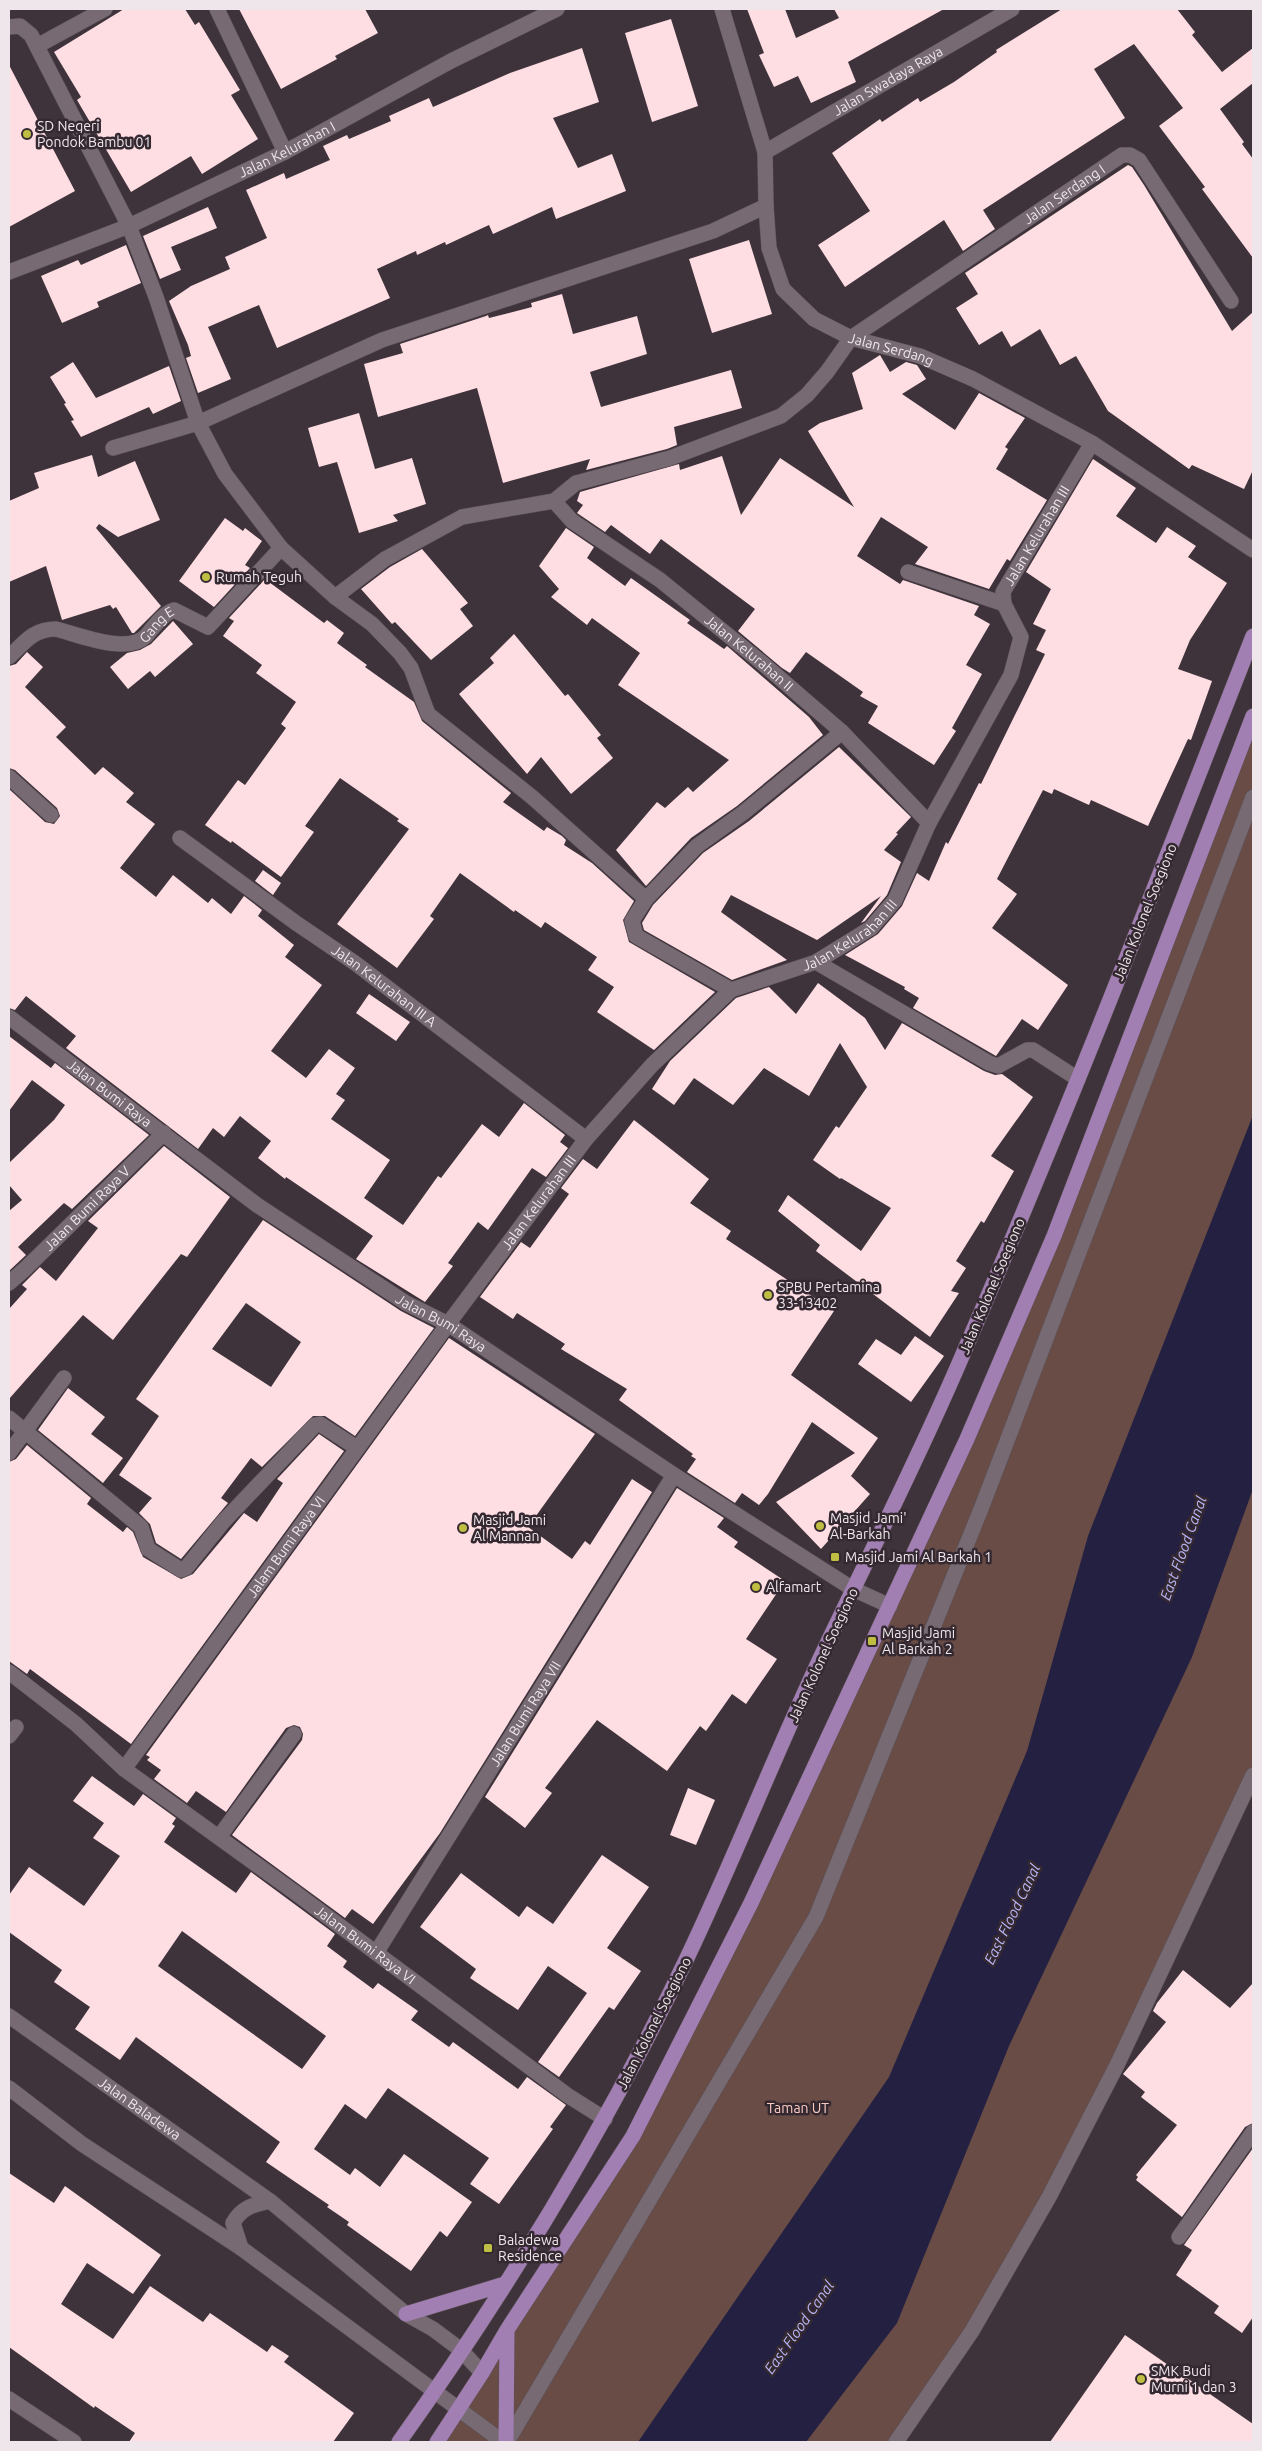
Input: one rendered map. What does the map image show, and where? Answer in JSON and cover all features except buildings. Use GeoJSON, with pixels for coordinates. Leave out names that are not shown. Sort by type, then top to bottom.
{"type":"FeatureCollection","features":[{"type":"Feature","properties":{"kind":"main road","name":"Jalan Kolonel Soegiono"},"geometry":{"type":"LineString","coordinates":[[399,2442],[435,2392],[505,2284],[606,2119],[687,1958],[825,1648],[962,1358],[1078,1079],[1253,636]]}},
{"type":"Feature","properties":{"kind":"main road"},"geometry":{"type":"LineString","coordinates":[[437,2442],[482,2373],[506,2330],[633,2136],[755,1895],[967,1439],[1054,1236],[1253,716]]}},
{"type":"Feature","properties":{"kind":"main road"},"geometry":{"type":"LineString","coordinates":[[406,2314],[505,2284]]}},
{"type":"Feature","properties":{"kind":"main road"},"geometry":{"type":"LineString","coordinates":[[506,2330],[506,2442]]}},
{"type":"Feature","properties":{"kind":"street"},"geometry":{"type":"LineString","coordinates":[[37,46],[105,9]]}},
{"type":"Feature","properties":{"kind":"street"},"geometry":{"type":"LineString","coordinates":[[217,9],[286,152]]}},
{"type":"Feature","properties":{"kind":"street","name":"Jalan Kelurahan I"},"geometry":{"type":"LineString","coordinates":[[9,272],[129,226],[286,152],[451,60],[557,9]]}},
{"type":"Feature","properties":{"kind":"street","name":"Jalan Serdang"},"geometry":{"type":"LineString","coordinates":[[722,9],[765,152],[766,206],[770,248],[783,289],[814,318],[851,338],[920,356],[973,378],[1092,444],[1253,550]]}},
{"type":"Feature","properties":{"kind":"street","name":"Jalan Swadaya Raya"},"geometry":{"type":"LineString","coordinates":[[765,152],[1012,9]]}},
{"type":"Feature","properties":{"kind":"street"},"geometry":{"type":"LineString","coordinates":[[9,27],[20,26],[25,29],[37,46],[129,226],[156,298],[198,422],[225,474],[281,548],[335,597],[372,624],[400,653],[411,668],[428,714],[532,797],[646,899]]}},
{"type":"Feature","properties":{"kind":"street","name":"Jalan Serdang I"},"geometry":{"type":"LineString","coordinates":[[851,338],[1122,155],[1130,155],[1138,160],[1231,301]]}},
{"type":"Feature","properties":{"kind":"street"},"geometry":{"type":"LineString","coordinates":[[113,448],[198,422],[382,340],[713,231],[766,206]]}},
{"type":"Feature","properties":{"kind":"street"},"geometry":{"type":"LineString","coordinates":[[335,597],[385,559],[462,517],[554,501],[576,483],[670,458],[781,416],[807,395],[827,372],[851,338]]}},
{"type":"Feature","properties":{"kind":"street","name":"Jalan Kelurahan III"},"geometry":{"type":"LineString","coordinates":[[448,1324],[586,1139],[652,1065],[731,990],[816,962],[871,928],[894,900],[929,823],[1011,675],[1021,637],[1004,604],[1003,592],[1092,444]]}},
{"type":"Feature","properties":{"kind":"street","name":"Jalan Kelurahan II"},"geometry":{"type":"LineString","coordinates":[[554,501],[572,521],[660,580],[842,732],[929,823]]}},
{"type":"Feature","properties":{"kind":"street","name":"Gang E"},"geometry":{"type":"LineString","coordinates":[[9,657],[38,630],[47,629],[132,645],[141,641],[168,613],[174,610],[208,627],[281,548]]}},
{"type":"Feature","properties":{"kind":"street"},"geometry":{"type":"LineString","coordinates":[[908,572],[1004,604]]}},
{"type":"Feature","properties":{"kind":"street"},"geometry":{"type":"LineString","coordinates":[[731,990],[636,936],[632,921],[646,899],[697,846],[743,813],[842,732]]}},
{"type":"Feature","properties":{"kind":"street"},"geometry":{"type":"LineString","coordinates":[[9,777],[52,815]]}},
{"type":"Feature","properties":{"kind":"street"},"geometry":{"type":"LineString","coordinates":[[9,2088],[82,2144],[241,2248],[435,2392],[506,2442],[816,1916],[981,1510],[1253,796]]}},
{"type":"Feature","properties":{"kind":"street","name":"Jalan Kelurahan III A"},"geometry":{"type":"LineString","coordinates":[[180,838],[296,923],[355,962],[586,1139]]}},
{"type":"Feature","properties":{"kind":"street"},"geometry":{"type":"LineString","coordinates":[[816,962],[989,1063],[998,1066],[1028,1050],[1033,1050],[1078,1079]]}},
{"type":"Feature","properties":{"kind":"street","name":"Jalan Bumi Raya"},"geometry":{"type":"LineString","coordinates":[[9,1017],[257,1205],[406,1303],[448,1324],[674,1475],[853,1589],[890,1606]]}},
{"type":"Feature","properties":{"kind":"street","name":"Jalan Bumi Raya V"},"geometry":{"type":"LineString","coordinates":[[9,1282],[25,1269],[164,1133]]}},
{"type":"Feature","properties":{"kind":"street","name":"Jalam Bumi Raya VI"},"geometry":{"type":"LineString","coordinates":[[124,1769],[448,1324]]}},
{"type":"Feature","properties":{"kind":"street"},"geometry":{"type":"LineString","coordinates":[[9,1453],[64,1378]]}},
{"type":"Feature","properties":{"kind":"street"},"geometry":{"type":"LineString","coordinates":[[9,1418],[141,1527],[148,1549],[181,1570],[186,1568],[223,1522],[315,1425],[320,1424],[357,1448]]}},
{"type":"Feature","properties":{"kind":"street","name":"Jalan Bumi Raya VII"},"geometry":{"type":"LineString","coordinates":[[376,1952],[674,1475]]}},
{"type":"Feature","properties":{"kind":"street","name":"Jalam Bumi Raya VI"},"geometry":{"type":"LineString","coordinates":[[9,1672],[76,1724],[124,1769],[376,1952],[567,2095],[606,2119]]}},
{"type":"Feature","properties":{"kind":"street"},"geometry":{"type":"LineString","coordinates":[[219,1837],[294,1734]]}},
{"type":"Feature","properties":{"kind":"street"},"geometry":{"type":"LineString","coordinates":[[896,2442],[972,2331],[1049,2197],[1117,2065],[1253,1775]]}},
{"type":"Feature","properties":{"kind":"street","name":"Jalan Baladewa"},"geometry":{"type":"LineString","coordinates":[[9,2016],[270,2201],[406,2314],[433,2329],[461,2350],[482,2373]]}},
{"type":"Feature","properties":{"kind":"street"},"geometry":{"type":"LineString","coordinates":[[1179,2237],[1253,2132]]}},
{"type":"Feature","properties":{"kind":"street"},"geometry":{"type":"LineString","coordinates":[[241,2248],[233,2223],[238,2214],[247,2206],[270,2201]]}},
{"type":"Feature","properties":{"kind":"street"},"geometry":{"type":"LineString","coordinates":[[9,2398],[74,2442]]}},
{"type":"Feature","properties":{"kind":"green space","name":"Taman UT"},"geometry":{"type":"Polygon","coordinates":[[[1253,716],[1253,1775],[1022,2244],[892,2442],[437,2442],[633,2136],[967,1439],[1253,716]]]}},
{"type":"Feature","properties":{"kind":"water","name":"East Flood Canal"},"geometry":{"type":"Polygon","coordinates":[[[1253,1115],[1253,1489],[1192,1657],[1009,2046],[897,2323],[806,2442],[638,2442],[889,2077],[1027,1751],[1088,1536],[1253,1115]]]}},
{"type":"Feature","properties":{"kind":"place","name":"SD Negeri Pondok Bambu 01"},"geometry":{"type":"Point","coordinates":[27,134]}},
{"type":"Feature","properties":{"kind":"place","name":"Rumah Teguh"},"geometry":{"type":"Point","coordinates":[206,577]}},
{"type":"Feature","properties":{"kind":"place","name":"SPBU Pertamina 33-13402"},"geometry":{"type":"Point","coordinates":[768,1295]}},
{"type":"Feature","properties":{"kind":"place","name":"Masjid Jami' Al-Barkah"},"geometry":{"type":"Point","coordinates":[820,1526]}},
{"type":"Feature","properties":{"kind":"place","name":"Masjid Jami Al Mannan"},"geometry":{"type":"Point","coordinates":[463,1528]}},
{"type":"Feature","properties":{"kind":"place","name":"Masjid Jami Al Barkah 1"},"geometry":{"type":"Point","coordinates":[835,1557]}},
{"type":"Feature","properties":{"kind":"place","name":"Alfamart"},"geometry":{"type":"Point","coordinates":[756,1587]}},
{"type":"Feature","properties":{"kind":"place","name":"Masjid Jami Al Barkah 2"},"geometry":{"type":"Point","coordinates":[872,1641]}},
{"type":"Feature","properties":{"kind":"place","name":"Baladewa Residence"},"geometry":{"type":"Point","coordinates":[488,2248]}},
{"type":"Feature","properties":{"kind":"place","name":"SMK Budi Murni 1 dan 3"},"geometry":{"type":"Point","coordinates":[1141,2379]}}]}
